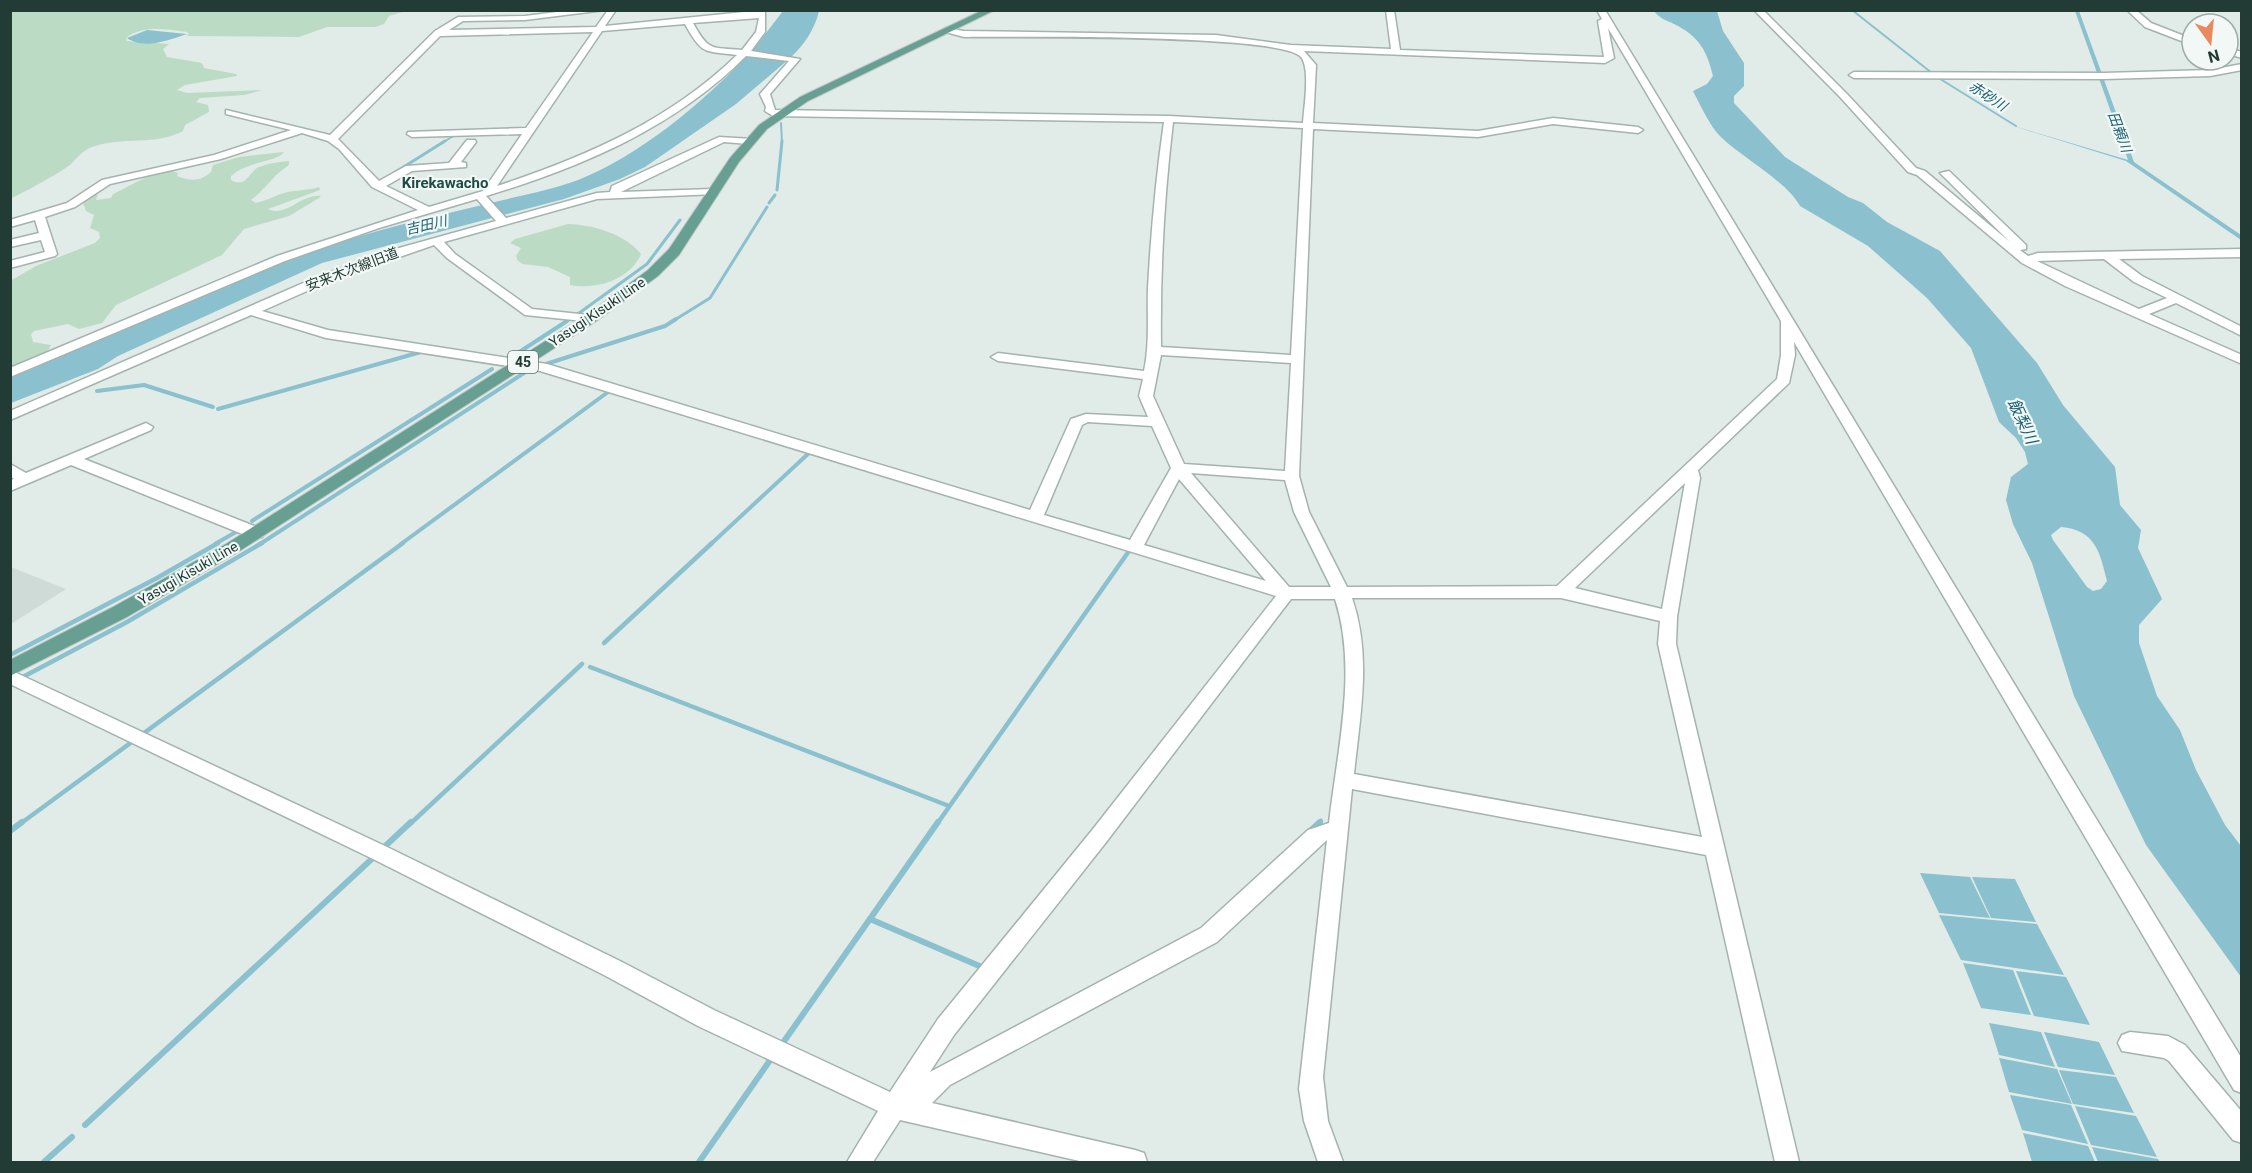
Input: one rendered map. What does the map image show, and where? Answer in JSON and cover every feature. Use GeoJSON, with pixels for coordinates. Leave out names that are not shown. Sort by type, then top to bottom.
{"type":"FeatureCollection","features":[{"type":"Feature","properties":{"kind":"main road","name":"Yasugi Kisuki Line"},"geometry":{"type":"LineString","coordinates":[[10,669],[161,589],[256,533],[589,319],[627,293],[674,252],[749,141],[781,113],[991,10]]}},
{"type":"Feature","properties":{"kind":"street"},"geometry":{"type":"LineString","coordinates":[[332,138],[438,33],[463,18],[525,18],[601,10]]}},
{"type":"Feature","properties":{"kind":"street"},"geometry":{"type":"LineString","coordinates":[[482,194],[612,10]]}},
{"type":"Feature","properties":{"kind":"street"},"geometry":{"type":"LineString","coordinates":[[1390,10],[1396,51]]}},
{"type":"Feature","properties":{"kind":"street"},"geometry":{"type":"LineString","coordinates":[[1758,10],[1843,95],[1912,170],[1921,173],[2001,243],[2068,283],[2241,360]]}},
{"type":"Feature","properties":{"kind":"street"},"geometry":{"type":"LineString","coordinates":[[2131,10],[2148,26],[2180,38]]}},
{"type":"Feature","properties":{"kind":"street"},"geometry":{"type":"LineString","coordinates":[[946,31],[964,34],[1216,38],[1291,48],[1605,60],[1610,58],[1601,11]]}},
{"type":"Feature","properties":{"kind":"street"},"geometry":{"type":"LineString","coordinates":[[1601,11],[2241,1082]]}},
{"type":"Feature","properties":{"kind":"street"},"geometry":{"type":"LineString","coordinates":[[10,373],[320,244],[555,172],[630,140],[694,97],[746,54],[758,37],[762,13],[689,23],[599,29],[438,33]]}},
{"type":"Feature","properties":{"kind":"street"},"geometry":{"type":"LineString","coordinates":[[689,23],[701,45],[746,54],[792,58],[795,61],[765,94],[771,107],[770,111],[781,113],[1169,119],[1478,135],[1556,121],[1638,130]]}},
{"type":"Feature","properties":{"kind":"street"},"geometry":{"type":"LineString","coordinates":[[1291,48],[1303,54],[1311,65],[1292,476],[1301,516],[1342,592],[1350,618],[1356,667],[1311,1077],[1311,1105],[1318,1136],[1330,1162]]}},
{"type":"Feature","properties":{"kind":"street"},"geometry":{"type":"LineString","coordinates":[[1854,75],[2100,76],[2210,73],[2241,67]]}},
{"type":"Feature","properties":{"kind":"street"},"geometry":{"type":"LineString","coordinates":[[229,112],[332,138],[378,186],[427,210]]}},
{"type":"Feature","properties":{"kind":"street"},"geometry":{"type":"LineString","coordinates":[[1169,119],[1159,191],[1154,292],[1155,351],[1147,400],[1178,468],[1285,593]]}},
{"type":"Feature","properties":{"kind":"street"},"geometry":{"type":"LineString","coordinates":[[10,224],[80,201],[106,182],[216,157],[302,130]]}},
{"type":"Feature","properties":{"kind":"street"},"geometry":{"type":"LineString","coordinates":[[412,134],[527,131]]}},
{"type":"Feature","properties":{"kind":"street"},"geometry":{"type":"LineString","coordinates":[[615,194],[616,188],[723,139],[749,141]]}},
{"type":"Feature","properties":{"kind":"street"},"geometry":{"type":"LineString","coordinates":[[378,186],[410,168],[457,165],[471,142]]}},
{"type":"Feature","properties":{"kind":"street"},"geometry":{"type":"LineString","coordinates":[[1945,173],[2030,259],[2241,253]]}},
{"type":"Feature","properties":{"kind":"street","name":"安来木次線旧道"},"geometry":{"type":"LineString","coordinates":[[10,416],[338,273],[435,240],[502,219],[574,201],[615,194],[713,192]]}},
{"type":"Feature","properties":{"kind":"street"},"geometry":{"type":"LineString","coordinates":[[482,194],[502,219]]}},
{"type":"Feature","properties":{"kind":"street"},"geometry":{"type":"LineString","coordinates":[[10,265],[51,255],[39,216]]}},
{"type":"Feature","properties":{"kind":"street"},"geometry":{"type":"LineString","coordinates":[[10,244],[46,235]]}},
{"type":"Feature","properties":{"kind":"street"},"geometry":{"type":"LineString","coordinates":[[435,240],[451,256],[529,312],[589,319]]}},
{"type":"Feature","properties":{"kind":"street"},"geometry":{"type":"LineString","coordinates":[[2107,256],[2138,279],[2241,332]]}},
{"type":"Feature","properties":{"kind":"street"},"geometry":{"type":"LineString","coordinates":[[2138,314],[2176,299]]}},
{"type":"Feature","properties":{"kind":"street"},"geometry":{"type":"LineString","coordinates":[[250,311],[326,334],[521,363],[1285,593],[1561,592],[1591,597],[1669,617]]}},
{"type":"Feature","properties":{"kind":"street"},"geometry":{"type":"LineString","coordinates":[[1561,592],[1784,380],[1788,355],[1786,319]]}},
{"type":"Feature","properties":{"kind":"street"},"geometry":{"type":"LineString","coordinates":[[1155,351],[1297,359]]}},
{"type":"Feature","properties":{"kind":"street"},"geometry":{"type":"LineString","coordinates":[[998,357],[1151,376]]}},
{"type":"Feature","properties":{"kind":"street"},"geometry":{"type":"LineString","coordinates":[[1035,519],[1053,468],[1069,442],[1076,422],[1091,418],[1157,422]]}},
{"type":"Feature","properties":{"kind":"street"},"geometry":{"type":"LineString","coordinates":[[10,486],[146,427]]}},
{"type":"Feature","properties":{"kind":"street"},"geometry":{"type":"LineString","coordinates":[[72,460],[256,533]]}},
{"type":"Feature","properties":{"kind":"street"},"geometry":{"type":"LineString","coordinates":[[10,468],[25,480]]}},
{"type":"Feature","properties":{"kind":"street"},"geometry":{"type":"LineString","coordinates":[[1178,468],[1292,476]]}},
{"type":"Feature","properties":{"kind":"street"},"geometry":{"type":"LineString","coordinates":[[1134,548],[1178,468]]}},
{"type":"Feature","properties":{"kind":"street"},"geometry":{"type":"LineString","coordinates":[[1691,470],[1693,478],[1669,617],[1667,644],[1787,1162]]}},
{"type":"Feature","properties":{"kind":"street"},"geometry":{"type":"LineString","coordinates":[[906,1109],[946,1027],[1100,836],[1281,603],[1285,593]]}},
{"type":"Feature","properties":{"kind":"street"},"geometry":{"type":"LineString","coordinates":[[10,676],[388,857],[706,1018],[906,1109],[1135,1162]]}},
{"type":"Feature","properties":{"kind":"street"},"geometry":{"type":"LineString","coordinates":[[1344,780],[1713,848]]}},
{"type":"Feature","properties":{"kind":"street"},"geometry":{"type":"LineString","coordinates":[[859,1162],[906,1109],[942,1077],[1209,935],[1315,836],[1328,829],[1337,828]]}},
{"type":"Feature","properties":{"kind":"street"},"geometry":{"type":"LineString","coordinates":[[2130,1043],[2168,1047],[2177,1053],[2241,1131]]}},
{"type":"Feature","properties":{"kind":"shaded area"},"geometry":{"type":"Polygon","coordinates":[[[11,567],[66,589],[11,624],[11,567]]]}},
{"type":"Feature","properties":{"kind":"green space"},"geometry":{"type":"Polygon","coordinates":[[[10,11],[406,11],[389,16],[384,24],[375,27],[327,27],[299,37],[186,36],[189,34],[187,32],[163,29],[139,31],[132,34],[126,38],[127,41],[169,44],[163,49],[167,57],[202,63],[204,68],[237,76],[185,85],[177,90],[187,93],[262,90],[244,95],[200,98],[196,102],[208,105],[209,112],[185,125],[183,131],[162,138],[115,142],[92,147],[60,171],[11,198],[10,11]]]}},
{"type":"Feature","properties":{"kind":"green space"},"geometry":{"type":"Polygon","coordinates":[[[284,152],[275,158],[237,171],[231,176],[231,180],[241,182],[259,167],[289,161],[289,165],[251,200],[256,203],[284,193],[319,187],[320,190],[268,209],[275,211],[288,208],[307,198],[321,196],[319,198],[289,216],[244,229],[222,255],[116,305],[102,323],[79,329],[68,324],[34,331],[31,334],[33,342],[51,345],[44,355],[11,370],[10,281],[36,266],[95,243],[100,238],[99,232],[90,228],[94,215],[86,211],[83,203],[89,196],[98,193],[96,200],[111,198],[113,194],[136,182],[163,172],[171,171],[178,173],[177,176],[195,180],[211,172],[213,165],[239,157],[284,152]]]}},
{"type":"Feature","properties":{"kind":"green space"},"geometry":{"type":"Polygon","coordinates":[[[568,224],[588,226],[618,236],[641,254],[636,263],[621,277],[591,286],[570,285],[570,277],[548,267],[523,264],[518,261],[516,256],[521,248],[510,243],[515,239],[568,224]]]}},
{"type":"Feature","properties":{"kind":"water"},"geometry":{"type":"Polygon","coordinates":[[[783,11],[819,11],[815,24],[800,48],[790,58],[750,54],[783,11]]]}},
{"type":"Feature","properties":{"kind":"water","name":"飯梨川"},"geometry":{"type":"Polygon","coordinates":[[[1654,11],[1717,11],[1723,31],[1744,63],[1744,86],[1734,96],[1734,103],[1785,157],[1848,197],[1863,203],[1887,222],[1940,251],[2037,363],[2063,405],[2115,467],[2120,505],[2141,530],[2138,548],[2162,599],[2139,625],[2139,643],[2157,696],[2180,730],[2196,770],[2225,825],[2241,846],[2241,977],[2146,845],[2074,696],[2032,563],[2013,524],[2006,500],[2011,477],[2028,464],[2025,452],[2016,438],[1999,422],[1971,348],[1927,298],[1868,246],[1800,206],[1785,187],[1719,135],[1693,91],[1707,84],[1713,76],[1705,52],[1690,34],[1661,18],[1654,11]],[[2061,527],[2051,535],[2087,587],[2093,591],[2101,589],[2107,581],[2099,552],[2089,538],[2073,529],[2061,527]]]}},
{"type":"Feature","properties":{"kind":"water","name":"田頼川"},"geometry":{"type":"Polygon","coordinates":[[[2075,11],[2079,11],[2134,162],[2241,235],[2241,240],[2126,161],[2010,125],[2128,160],[2075,11]]]}},
{"type":"Feature","properties":{"kind":"water"},"geometry":{"type":"Polygon","coordinates":[[[147,30],[187,34],[149,44],[134,42],[127,38],[147,30]]]}},
{"type":"Feature","properties":{"kind":"water","name":"吉田川"},"geometry":{"type":"Polygon","coordinates":[[[748,55],[789,59],[736,104],[645,167],[620,179],[564,199],[322,263],[118,356],[98,369],[11,403],[11,378],[242,279],[363,235],[558,187],[602,169],[625,157],[691,109],[748,55]]]}},
{"type":"Feature","properties":{"kind":"water"},"geometry":{"type":"Polygon","coordinates":[[[1920,873],[1970,877],[1990,918],[1939,913],[1920,873]]]}},
{"type":"Feature","properties":{"kind":"water"},"geometry":{"type":"Polygon","coordinates":[[[1972,877],[2015,879],[2036,922],[1991,918],[1972,877]]]}},
{"type":"Feature","properties":{"kind":"water"},"geometry":{"type":"Polygon","coordinates":[[[1939,915],[2037,924],[2064,975],[1961,960],[1939,915]]]}},
{"type":"Feature","properties":{"kind":"water"},"geometry":{"type":"Polygon","coordinates":[[[1963,963],[2013,970],[2031,1015],[1981,1008],[1963,963]]]}},
{"type":"Feature","properties":{"kind":"water"},"geometry":{"type":"Polygon","coordinates":[[[2016,971],[2066,977],[2090,1025],[2034,1016],[2016,971]]]}},
{"type":"Feature","properties":{"kind":"water"},"geometry":{"type":"Polygon","coordinates":[[[1989,1023],[2041,1032],[2055,1067],[1999,1055],[1989,1023]]]}},
{"type":"Feature","properties":{"kind":"water"},"geometry":{"type":"Polygon","coordinates":[[[2044,1032],[2099,1042],[2115,1075],[2058,1067],[2044,1032]]]}},
{"type":"Feature","properties":{"kind":"water"},"geometry":{"type":"Polygon","coordinates":[[[1999,1058],[2057,1069],[2072,1104],[2009,1092],[1999,1058]]]}},
{"type":"Feature","properties":{"kind":"water"},"geometry":{"type":"Polygon","coordinates":[[[2059,1070],[2116,1077],[2134,1113],[2073,1104],[2059,1070]]]}},
{"type":"Feature","properties":{"kind":"water"},"geometry":{"type":"Polygon","coordinates":[[[2010,1095],[2071,1105],[2088,1144],[2022,1130],[2010,1095]]]}},
{"type":"Feature","properties":{"kind":"water"},"geometry":{"type":"Polygon","coordinates":[[[2075,1106],[2136,1116],[2157,1157],[2091,1145],[2075,1106]]]}},
{"type":"Feature","properties":{"kind":"water"},"geometry":{"type":"Polygon","coordinates":[[[2023,1133],[2088,1146],[2095,1162],[2032,1162],[2023,1133]]]}},
{"type":"Feature","properties":{"kind":"water"},"geometry":{"type":"Polygon","coordinates":[[[2092,1147],[2158,1159],[2160,1162],[2098,1162],[2092,1147]]]}},
{"type":"Feature","properties":{"kind":"waterway","name":"赤砂川"},"geometry":{"type":"LineString","coordinates":[[1852,10],[1937,77],[2016,126]]}},
{"type":"Feature","properties":{"kind":"waterway"},"geometry":{"type":"LineString","coordinates":[[781,123],[782,142]]}},
{"type":"Feature","properties":{"kind":"waterway"},"geometry":{"type":"LineString","coordinates":[[442,143],[455,135]]}},
{"type":"Feature","properties":{"kind":"waterway"},"geometry":{"type":"LineString","coordinates":[[394,173],[445,141]]}},
{"type":"Feature","properties":{"kind":"waterway"},"geometry":{"type":"LineString","coordinates":[[777,190],[782,142]]}},
{"type":"Feature","properties":{"kind":"waterway"},"geometry":{"type":"LineString","coordinates":[[769,203],[775,195]]}},
{"type":"Feature","properties":{"kind":"waterway"},"geometry":{"type":"LineString","coordinates":[[673,321],[710,298],[767,207]]}},
{"type":"Feature","properties":{"kind":"waterway"},"geometry":{"type":"LineString","coordinates":[[575,316],[647,264],[680,220]]}},
{"type":"Feature","properties":{"kind":"waterway"},"geometry":{"type":"LineString","coordinates":[[546,364],[665,326],[676,319]]}},
{"type":"Feature","properties":{"kind":"waterway"},"geometry":{"type":"LineString","coordinates":[[510,358],[567,321]]}},
{"type":"Feature","properties":{"kind":"waterway"},"geometry":{"type":"LineString","coordinates":[[218,409],[421,352]]}},
{"type":"Feature","properties":{"kind":"waterway"},"geometry":{"type":"LineString","coordinates":[[252,521],[492,369]]}},
{"type":"Feature","properties":{"kind":"waterway"},"geometry":{"type":"LineString","coordinates":[[260,544],[524,373]]}},
{"type":"Feature","properties":{"kind":"waterway"},"geometry":{"type":"LineString","coordinates":[[97,391],[144,385],[213,407]]}},
{"type":"Feature","properties":{"kind":"waterway"},"geometry":{"type":"LineString","coordinates":[[401,544],[608,392]]}},
{"type":"Feature","properties":{"kind":"waterway"},"geometry":{"type":"LineString","coordinates":[[711,544],[809,453]]}},
{"type":"Feature","properties":{"kind":"waterway"},"geometry":{"type":"LineString","coordinates":[[215,544],[236,532]]}},
{"type":"Feature","properties":{"kind":"waterway"},"geometry":{"type":"LineString","coordinates":[[10,655],[157,578],[218,543]]}},
{"type":"Feature","properties":{"kind":"waterway"},"geometry":{"type":"LineString","coordinates":[[19,679],[127,622],[262,543]]}},
{"type":"Feature","properties":{"kind":"waterway"},"geometry":{"type":"LineString","coordinates":[[20,824],[403,543]]}},
{"type":"Feature","properties":{"kind":"waterway"},"geometry":{"type":"LineString","coordinates":[[604,643],[712,543]]}},
{"type":"Feature","properties":{"kind":"waterway"},"geometry":{"type":"LineString","coordinates":[[937,824],[1129,551]]}},
{"type":"Feature","properties":{"kind":"waterway"},"geometry":{"type":"LineString","coordinates":[[410,824],[582,664]]}},
{"type":"Feature","properties":{"kind":"waterway"},"geometry":{"type":"LineString","coordinates":[[590,667],[949,806]]}},
{"type":"Feature","properties":{"kind":"waterway"},"geometry":{"type":"LineString","coordinates":[[10,831],[22,822]]}},
{"type":"Feature","properties":{"kind":"waterway"},"geometry":{"type":"LineString","coordinates":[[381,850],[411,822]]}},
{"type":"Feature","properties":{"kind":"waterway"},"geometry":{"type":"LineString","coordinates":[[780,1047],[938,822]]}},
{"type":"Feature","properties":{"kind":"waterway"},"geometry":{"type":"LineString","coordinates":[[1310,831],[1320,822]]}},
{"type":"Feature","properties":{"kind":"waterway"},"geometry":{"type":"LineString","coordinates":[[85,1125],[375,856]]}},
{"type":"Feature","properties":{"kind":"waterway"},"geometry":{"type":"LineString","coordinates":[[870,919],[984,968]]}},
{"type":"Feature","properties":{"kind":"waterway"},"geometry":{"type":"LineString","coordinates":[[699,1162],[773,1056]]}},
{"type":"Feature","properties":{"kind":"waterway"},"geometry":{"type":"LineString","coordinates":[[44,1162],[72,1137]]}},
{"type":"Feature","properties":{"kind":"district","name":"Kirekawacho"},"geometry":{"type":"Point","coordinates":[445,183]}}]}
